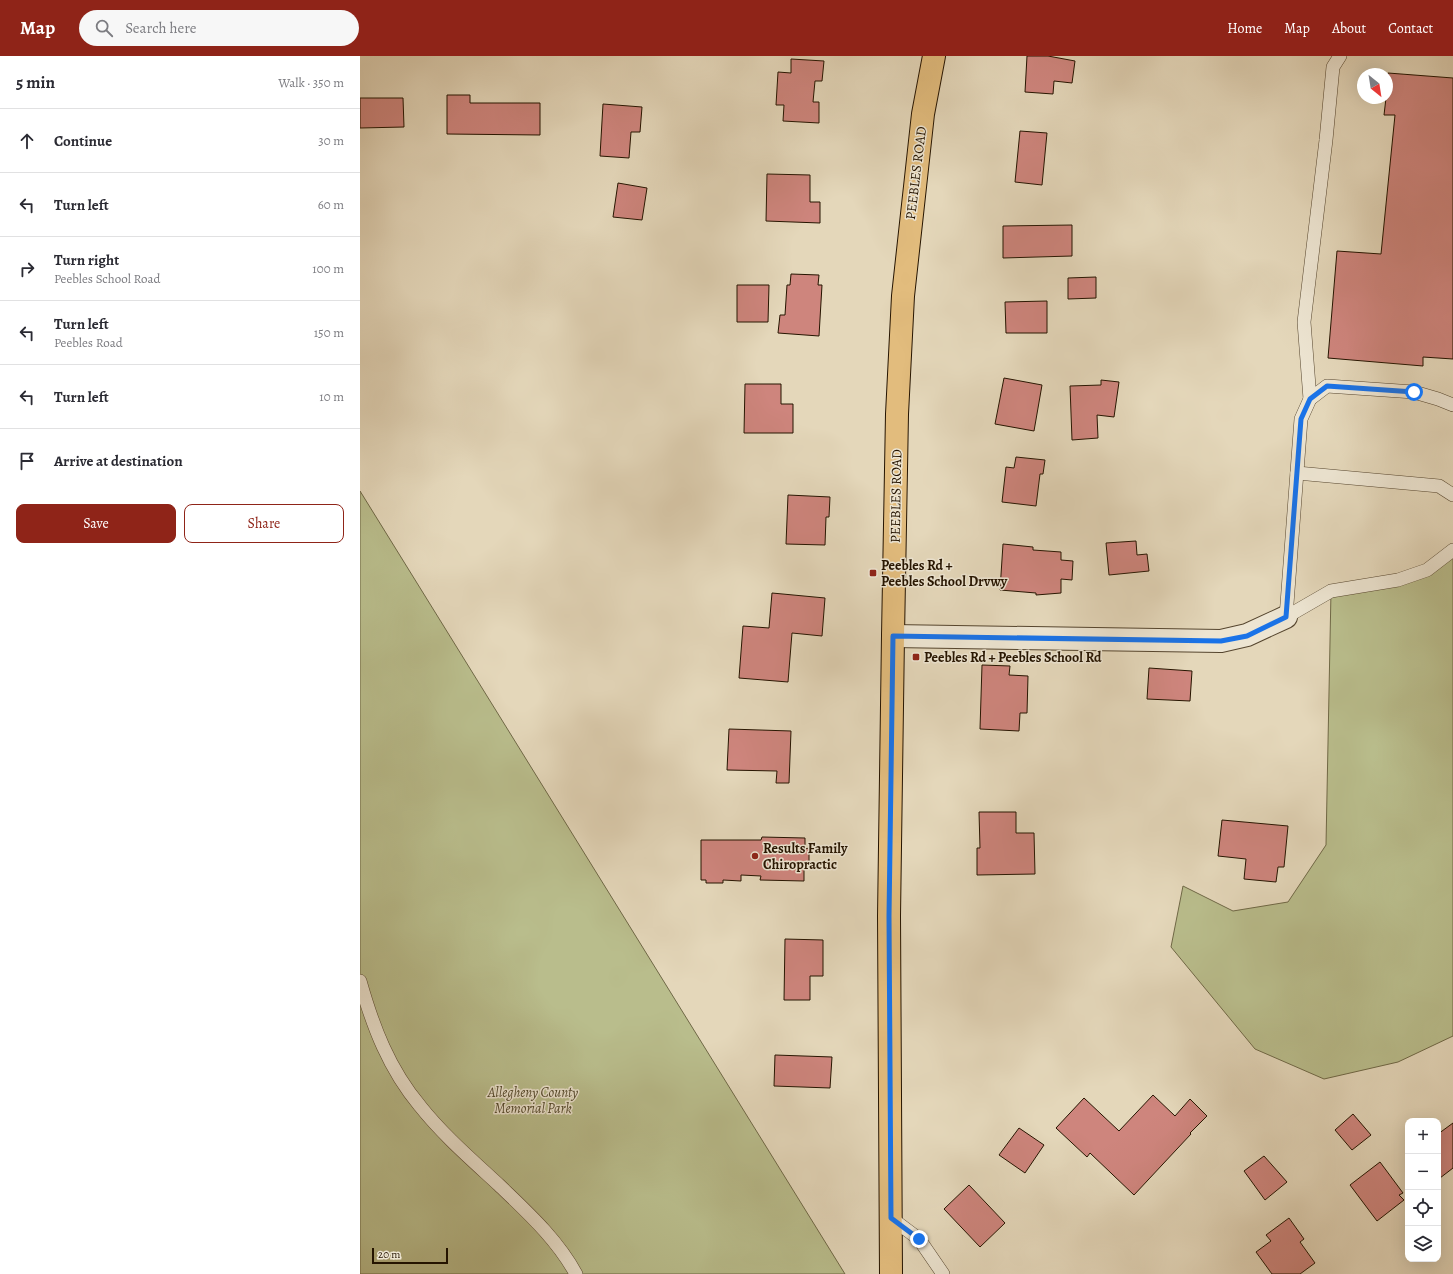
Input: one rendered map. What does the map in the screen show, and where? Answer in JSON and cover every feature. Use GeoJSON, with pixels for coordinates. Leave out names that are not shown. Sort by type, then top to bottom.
{"type":"FeatureCollection","features":[{"type":"Feature","properties":{"kind":"main road","name":"PEEBLES ROAD"},"geometry":{"type":"LineString","coordinates":[[891,1274],[889,916],[897,414],[903,296],[923,114],[934,56]]}},
{"type":"Feature","properties":{"kind":"street"},"geometry":{"type":"LineString","coordinates":[[893,636],[1221,641],[1247,636],[1286,617]]}},
{"type":"Feature","properties":{"kind":"lane"},"geometry":{"type":"LineString","coordinates":[[1310,399],[1304,322],[1326,140],[1333,67],[1340,56]]}},
{"type":"Feature","properties":{"kind":"lane"},"geometry":{"type":"LineString","coordinates":[[1286,617],[1301,419],[1310,399],[1327,386],[1414,392],[1453,405]]}},
{"type":"Feature","properties":{"kind":"lane"},"geometry":{"type":"LineString","coordinates":[[1297,473],[1439,486],[1453,495]]}},
{"type":"Feature","properties":{"kind":"lane"},"geometry":{"type":"LineString","coordinates":[[1286,617],[1332,591],[1398,580],[1427,570],[1453,550]]}},
{"type":"Feature","properties":{"kind":"lane"},"geometry":{"type":"LineString","coordinates":[[360,981],[370,1016],[382,1046],[401,1080],[420,1106],[453,1141],[533,1218],[556,1243],[576,1274]]}},
{"type":"Feature","properties":{"kind":"lane"},"geometry":{"type":"LineString","coordinates":[[891,1218],[919,1239],[943,1274]]}},
{"type":"Feature","properties":{"kind":"green space","name":"Allegheny County Memorial Park"},"geometry":{"type":"Polygon","coordinates":[[[360,491],[845,1274],[360,1274],[360,491]]]}},
{"type":"Feature","properties":{"kind":"green space"},"geometry":{"type":"Polygon","coordinates":[[[1453,550],[1453,1036],[1398,1062],[1324,1079],[1255,1049],[1171,947],[1183,886],[1233,911],[1288,902],[1326,845],[1331,591],[1398,580],[1453,550]]]}},
{"type":"Feature","properties":{"kind":"building"},"geometry":{"type":"Polygon","coordinates":[[[1027,56],[1048,56],[1075,61],[1072,83],[1054,81],[1053,94],[1025,92],[1027,56]]]}},
{"type":"Feature","properties":{"kind":"building"},"geometry":{"type":"Polygon","coordinates":[[[791,59],[824,61],[822,81],[815,81],[813,102],[819,102],[819,123],[783,121],[784,105],[776,105],[778,72],[791,73],[791,59]]]}},
{"type":"Feature","properties":{"kind":"building"},"geometry":{"type":"Polygon","coordinates":[[[1393,73],[1453,78],[1453,359],[1423,357],[1423,366],[1328,358],[1337,251],[1381,254],[1395,115],[1384,115],[1385,104],[1393,104],[1393,73]]]}},
{"type":"Feature","properties":{"kind":"building"},"geometry":{"type":"Polygon","coordinates":[[[447,95],[470,95],[470,103],[540,103],[540,135],[447,134],[447,95]]]}},
{"type":"Feature","properties":{"kind":"building"},"geometry":{"type":"Polygon","coordinates":[[[360,98],[403,98],[404,127],[360,128],[360,98]]]}},
{"type":"Feature","properties":{"kind":"building"},"geometry":{"type":"Polygon","coordinates":[[[603,104],[642,107],[640,132],[631,132],[629,158],[600,156],[603,104]]]}},
{"type":"Feature","properties":{"kind":"building"},"geometry":{"type":"Polygon","coordinates":[[[1020,131],[1047,133],[1042,185],[1015,182],[1020,131]]]}},
{"type":"Feature","properties":{"kind":"building"},"geometry":{"type":"Polygon","coordinates":[[[767,174],[810,175],[810,202],[820,202],[820,223],[766,221],[767,174]]]}},
{"type":"Feature","properties":{"kind":"building"},"geometry":{"type":"Polygon","coordinates":[[[618,183],[647,188],[642,220],[613,217],[618,183]]]}},
{"type":"Feature","properties":{"kind":"building"},"geometry":{"type":"Polygon","coordinates":[[[1072,225],[1072,256],[1003,258],[1003,226],[1072,225]]]}},
{"type":"Feature","properties":{"kind":"building"},"geometry":{"type":"Polygon","coordinates":[[[791,274],[819,275],[818,285],[822,285],[819,336],[778,333],[780,315],[785,315],[787,285],[790,285],[791,274]]]}},
{"type":"Feature","properties":{"kind":"building"},"geometry":{"type":"Polygon","coordinates":[[[1096,277],[1096,298],[1068,299],[1068,278],[1096,277]]]}},
{"type":"Feature","properties":{"kind":"building"},"geometry":{"type":"Polygon","coordinates":[[[737,285],[769,285],[768,322],[737,322],[737,285]]]}},
{"type":"Feature","properties":{"kind":"building"},"geometry":{"type":"Polygon","coordinates":[[[1047,301],[1047,333],[1006,333],[1005,302],[1047,301]]]}},
{"type":"Feature","properties":{"kind":"building"},"geometry":{"type":"Polygon","coordinates":[[[1004,378],[1042,385],[1034,431],[995,424],[1004,378]]]}},
{"type":"Feature","properties":{"kind":"building"},"geometry":{"type":"Polygon","coordinates":[[[1101,380],[1119,382],[1114,417],[1097,415],[1098,438],[1072,440],[1070,386],[1101,385],[1101,380]]]}},
{"type":"Feature","properties":{"kind":"building"},"geometry":{"type":"Polygon","coordinates":[[[745,384],[781,384],[781,404],[793,404],[793,433],[744,433],[745,384]]]}},
{"type":"Feature","properties":{"kind":"building"},"geometry":{"type":"Polygon","coordinates":[[[1016,457],[1045,460],[1043,474],[1040,474],[1036,506],[1002,502],[1006,467],[1014,468],[1016,457]]]}},
{"type":"Feature","properties":{"kind":"building"},"geometry":{"type":"Polygon","coordinates":[[[788,495],[830,497],[829,517],[826,517],[825,545],[786,544],[788,495]]]}},
{"type":"Feature","properties":{"kind":"building"},"geometry":{"type":"Polygon","coordinates":[[[1136,541],[1137,555],[1147,554],[1149,571],[1109,575],[1106,543],[1136,541]]]}},
{"type":"Feature","properties":{"kind":"building"},"geometry":{"type":"Polygon","coordinates":[[[1003,544],[1033,547],[1033,550],[1061,552],[1061,560],[1073,561],[1072,580],[1061,579],[1061,593],[1036,595],[1036,593],[1000,590],[1003,544]]]}},
{"type":"Feature","properties":{"kind":"building"},"geometry":{"type":"Polygon","coordinates":[[[772,593],[825,598],[822,636],[792,633],[788,682],[739,678],[743,626],[769,628],[772,593]]]}},
{"type":"Feature","properties":{"kind":"building"},"geometry":{"type":"Polygon","coordinates":[[[982,665],[1010,666],[1009,675],[1028,676],[1027,713],[1020,713],[1019,731],[980,729],[982,665]]]}},
{"type":"Feature","properties":{"kind":"building"},"geometry":{"type":"Polygon","coordinates":[[[1149,668],[1192,671],[1190,701],[1147,699],[1149,668]]]}},
{"type":"Feature","properties":{"kind":"building"},"geometry":{"type":"Polygon","coordinates":[[[729,729],[791,731],[789,783],[776,783],[777,771],[727,770],[729,729]]]}},
{"type":"Feature","properties":{"kind":"building"},"geometry":{"type":"Polygon","coordinates":[[[979,812],[1016,812],[1016,833],[1034,833],[1035,874],[977,875],[977,848],[980,848],[979,812]]]}},
{"type":"Feature","properties":{"kind":"building"},"geometry":{"type":"Polygon","coordinates":[[[1222,820],[1288,826],[1284,867],[1278,867],[1276,882],[1244,879],[1246,859],[1218,856],[1222,820]]]}},
{"type":"Feature","properties":{"kind":"building","name":"Results Family Chiropractic"},"geometry":{"type":"Polygon","coordinates":[[[762,837],[805,838],[805,849],[809,848],[809,864],[804,864],[804,881],[760,880],[761,876],[741,875],[741,881],[723,880],[723,883],[706,883],[706,880],[701,880],[701,840],[761,840],[762,837]]]}},
{"type":"Feature","properties":{"kind":"building"},"geometry":{"type":"Polygon","coordinates":[[[785,939],[823,940],[823,976],[810,976],[810,1000],[784,1000],[785,939]]]}},
{"type":"Feature","properties":{"kind":"building"},"geometry":{"type":"Polygon","coordinates":[[[775,1055],[832,1057],[830,1088],[774,1086],[775,1055]]]}},
{"type":"Feature","properties":{"kind":"building"},"geometry":{"type":"Polygon","coordinates":[[[1153,1095],[1175,1116],[1190,1099],[1207,1116],[1134,1195],[1090,1153],[1087,1157],[1056,1128],[1084,1098],[1119,1131],[1153,1095]]]}},
{"type":"Feature","properties":{"kind":"building"},"geometry":{"type":"Polygon","coordinates":[[[1353,1114],[1371,1135],[1352,1150],[1335,1130],[1353,1114]]]}},
{"type":"Feature","properties":{"kind":"building"},"geometry":{"type":"Polygon","coordinates":[[[1453,1123],[1453,1168],[1441,1177],[1441,1154],[1441,1132],[1453,1123]]]}},
{"type":"Feature","properties":{"kind":"building"},"geometry":{"type":"Polygon","coordinates":[[[1019,1128],[1044,1145],[1025,1173],[999,1155],[1019,1128]]]}},
{"type":"Feature","properties":{"kind":"building"},"geometry":{"type":"Polygon","coordinates":[[[1264,1156],[1287,1182],[1265,1200],[1244,1171],[1264,1156]]]}},
{"type":"Feature","properties":{"kind":"building"},"geometry":{"type":"Polygon","coordinates":[[[1380,1162],[1403,1193],[1399,1195],[1404,1200],[1377,1221],[1350,1185],[1380,1162]]]}},
{"type":"Feature","properties":{"kind":"building"},"geometry":{"type":"Polygon","coordinates":[[[969,1185],[1005,1223],[980,1247],[944,1209],[969,1185]]]}},
{"type":"Feature","properties":{"kind":"building"},"geometry":{"type":"Polygon","coordinates":[[[1289,1218],[1304,1239],[1300,1242],[1315,1263],[1300,1274],[1272,1274],[1256,1252],[1271,1241],[1266,1235],[1289,1218]]]}},
{"type":"Feature","properties":{"kind":"place","name":"Peebles Rd + Peebles School Drvwy"},"geometry":{"type":"Point","coordinates":[873,573]}},
{"type":"Feature","properties":{"kind":"place","name":"Peebles Rd + Peebles School Rd"},"geometry":{"type":"Point","coordinates":[916,657]}},
{"type":"Feature","properties":{"kind":"place","name":"Results Family Chiropractic"},"geometry":{"type":"Point","coordinates":[755,856]}},
{"type":"Feature","properties":{"kind":"route"},"geometry":{"type":"LineString","coordinates":[[919,1239],[891,1218],[889,916],[893,636],[1221,641],[1247,636],[1286,617],[1301,419],[1310,399],[1327,386],[1414,392]]}}]}
